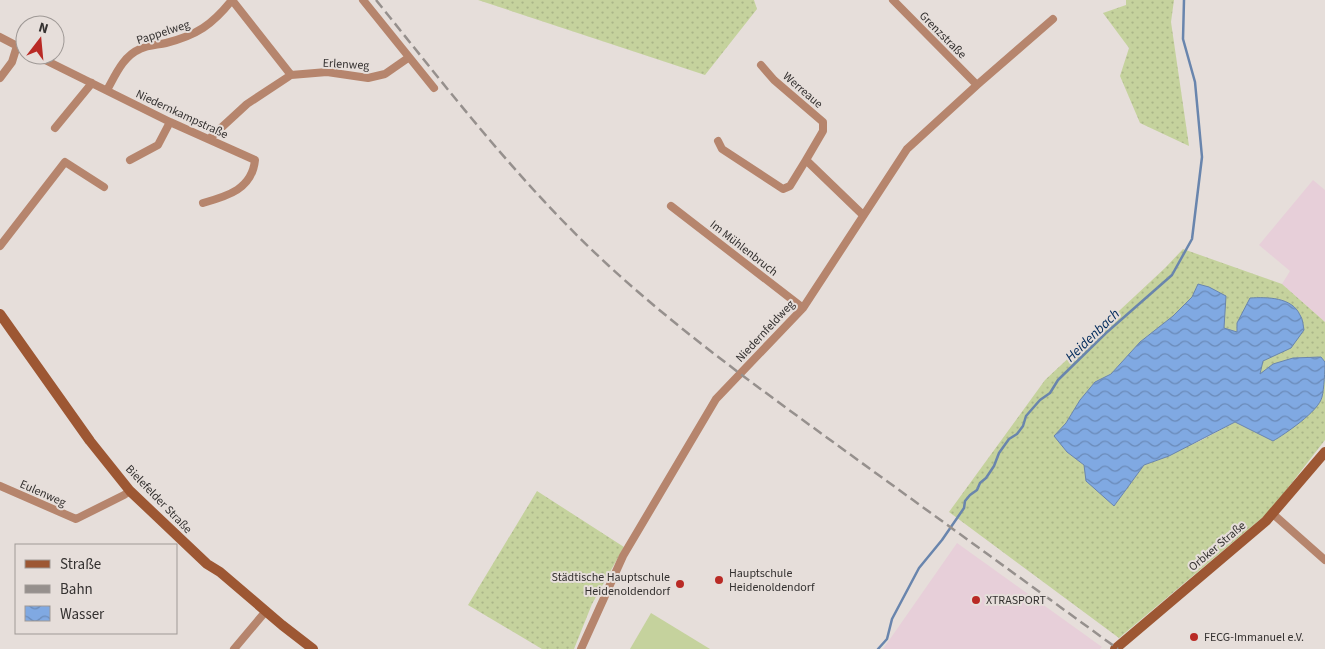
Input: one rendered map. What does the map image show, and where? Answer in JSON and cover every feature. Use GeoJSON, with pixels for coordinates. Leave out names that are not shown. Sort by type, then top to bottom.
{"type":"FeatureCollection","features":[{"type":"Feature","properties":{"kind":"main road","name":"Bielefelder Straße"},"geometry":{"type":"LineString","coordinates":[[0,314],[90,441],[130,490],[207,564],[220,572],[313,649]]}},
{"type":"Feature","properties":{"kind":"main road","name":"Orbker Straße"},"geometry":{"type":"LineString","coordinates":[[1115,649],[1266,521],[1325,452]]}},
{"type":"Feature","properties":{"kind":"street"},"geometry":{"type":"LineString","coordinates":[[232,0],[291,75]]}},
{"type":"Feature","properties":{"kind":"street","name":"Pappelweg"},"geometry":{"type":"LineString","coordinates":[[107,90],[120,67],[139,49],[184,38],[204,29],[232,0]]}},
{"type":"Feature","properties":{"kind":"street"},"geometry":{"type":"LineString","coordinates":[[363,0],[434,88]]}},
{"type":"Feature","properties":{"kind":"street","name":"Grenzstraße"},"geometry":{"type":"LineString","coordinates":[[893,0],[977,85]]}},
{"type":"Feature","properties":{"kind":"street","name":"Niedernfeldweg"},"geometry":{"type":"LineString","coordinates":[[581,649],[623,556],[716,400],[803,308],[906,150],[1053,19]]}},
{"type":"Feature","properties":{"kind":"street"},"geometry":{"type":"LineString","coordinates":[[0,37],[15,45]]}},
{"type":"Feature","properties":{"kind":"street"},"geometry":{"type":"LineString","coordinates":[[0,78],[12,62],[15,52]]}},
{"type":"Feature","properties":{"kind":"street","name":"Erlenweg"},"geometry":{"type":"LineString","coordinates":[[209,139],[248,104],[291,75],[327,72],[368,78],[385,74],[408,58]]}},
{"type":"Feature","properties":{"kind":"street","name":"Niedernkampstraße"},"geometry":{"type":"LineString","coordinates":[[56,65],[170,122],[255,160],[254,168],[242,188],[225,197],[203,203]]}},
{"type":"Feature","properties":{"kind":"street","name":"Werreaue"},"geometry":{"type":"LineString","coordinates":[[718,141],[722,149],[783,189],[790,186],[824,131],[823,122],[774,80],[762,65]]}},
{"type":"Feature","properties":{"kind":"street"},"geometry":{"type":"LineString","coordinates":[[55,128],[92,83]]}},
{"type":"Feature","properties":{"kind":"street"},"geometry":{"type":"LineString","coordinates":[[130,160],[158,145],[170,122]]}},
{"type":"Feature","properties":{"kind":"street"},"geometry":{"type":"LineString","coordinates":[[806,160],[863,215]]}},
{"type":"Feature","properties":{"kind":"street"},"geometry":{"type":"LineString","coordinates":[[0,246],[66,162],[104,187]]}},
{"type":"Feature","properties":{"kind":"street","name":"Im Mühlenbruch"},"geometry":{"type":"LineString","coordinates":[[671,206],[803,308]]}},
{"type":"Feature","properties":{"kind":"street","name":"Eulenweg"},"geometry":{"type":"LineString","coordinates":[[0,486],[76,519],[124,495],[130,490]]}},
{"type":"Feature","properties":{"kind":"street"},"geometry":{"type":"LineString","coordinates":[[1273,514],[1325,560]]}},
{"type":"Feature","properties":{"kind":"street"},"geometry":{"type":"LineString","coordinates":[[234,649],[266,611]]}},
{"type":"Feature","properties":{"kind":"shaded area"},"geometry":{"type":"Polygon","coordinates":[[[1313,180],[1325,190],[1325,322],[1282,284],[1290,271],[1259,245],[1313,180]]]}},
{"type":"Feature","properties":{"kind":"shaded area"},"geometry":{"type":"Polygon","coordinates":[[[957,543],[1102,647],[1100,649],[883,649],[957,543]]]}},
{"type":"Feature","properties":{"kind":"green space"},"geometry":{"type":"Polygon","coordinates":[[[478,0],[754,0],[757,9],[705,75],[478,0]]]}},
{"type":"Feature","properties":{"kind":"green space"},"geometry":{"type":"Polygon","coordinates":[[[1126,0],[1174,0],[1171,22],[1189,146],[1140,123],[1120,76],[1129,48],[1103,13],[1126,5],[1126,0]]]}},
{"type":"Feature","properties":{"kind":"green space"},"geometry":{"type":"Polygon","coordinates":[[[1183,249],[1282,284],[1325,322],[1325,362],[1321,357],[1293,358],[1259,375],[1263,361],[1237,323],[1237,332],[1223,328],[1192,297],[1173,316],[1140,342],[1111,374],[1095,382],[1055,436],[1067,452],[1084,465],[1114,506],[1144,465],[1169,456],[1235,422],[1273,441],[1322,399],[1323,371],[1325,369],[1325,440],[1270,511],[1119,638],[949,512],[1045,380],[1183,249]]]}},
{"type":"Feature","properties":{"kind":"green space"},"geometry":{"type":"Polygon","coordinates":[[[537,491],[624,547],[592,604],[574,649],[542,649],[468,605],[537,491]]]}},
{"type":"Feature","properties":{"kind":"green space"},"geometry":{"type":"Polygon","coordinates":[[[651,613],[710,649],[630,649],[651,613]]]}},
{"type":"Feature","properties":{"kind":"water"},"geometry":{"type":"Polygon","coordinates":[[[1198,284],[1209,287],[1226,296],[1224,328],[1237,332],[1237,323],[1250,298],[1278,299],[1285,301],[1296,309],[1302,318],[1304,330],[1291,348],[1263,361],[1260,374],[1273,364],[1293,358],[1321,357],[1325,362],[1324,385],[1320,403],[1293,428],[1273,441],[1235,422],[1169,456],[1144,465],[1114,506],[1086,481],[1084,465],[1067,452],[1054,436],[1066,423],[1080,400],[1095,382],[1111,374],[1140,342],[1173,316],[1192,297],[1198,284]]]}},
{"type":"Feature","properties":{"kind":"waterway","name":"Heidenbach"},"geometry":{"type":"LineString","coordinates":[[878,649],[887,639],[892,619],[919,568],[942,540],[964,508],[965,501],[986,478],[994,466],[999,453],[1009,439],[1017,434],[1023,426],[1026,416],[1040,400],[1050,393],[1058,380],[1106,333],[1172,275],[1192,239],[1202,157],[1195,82],[1183,39],[1184,0]]}},
{"type":"Feature","properties":{"kind":"railway"},"geometry":{"type":"LineString","coordinates":[[376,0],[459,104],[546,204],[637,291],[753,384],[1118,649]]}},
{"type":"Feature","properties":{"kind":"place","name":"Hauptschule Heidenoldendorf"},"geometry":{"type":"Point","coordinates":[719,580]}},
{"type":"Feature","properties":{"kind":"place","name":"Städtische Hauptschule Heidenoldendorf"},"geometry":{"type":"Point","coordinates":[680,584]}},
{"type":"Feature","properties":{"kind":"place","name":"XTRASPORT"},"geometry":{"type":"Point","coordinates":[976,600]}},
{"type":"Feature","properties":{"kind":"place","name":"FECG-Immanuel e.V."},"geometry":{"type":"Point","coordinates":[1194,637]}}]}
